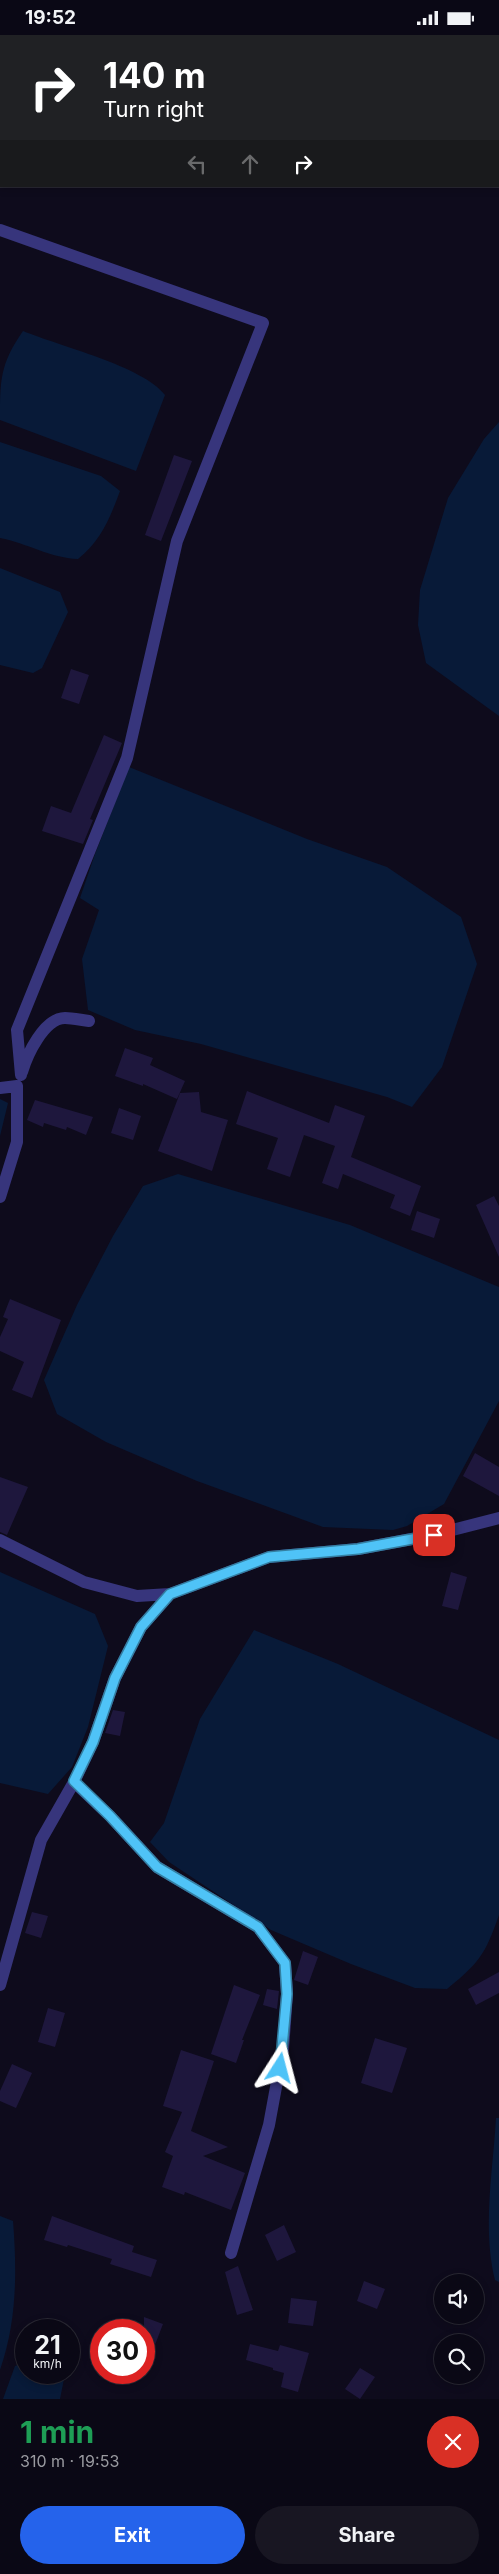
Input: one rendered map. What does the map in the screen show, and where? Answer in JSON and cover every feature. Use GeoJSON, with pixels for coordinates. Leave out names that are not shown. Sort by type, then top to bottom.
{"type":"FeatureCollection","features":[{"type":"Feature","properties":{"kind":"street"},"geometry":{"type":"LineString","coordinates":[[0,229],[263,323],[177,541],[127,758],[17,1030],[19,1081],[18,1142],[0,1197]]}},
{"type":"Feature","properties":{"kind":"street"},"geometry":{"type":"LineString","coordinates":[[19,1081],[26,1058],[45,1028],[63,1017],[89,1021]]}},
{"type":"Feature","properties":{"kind":"street"},"geometry":{"type":"LineString","coordinates":[[0,1088],[19,1081]]}},
{"type":"Feature","properties":{"kind":"street"},"geometry":{"type":"LineString","coordinates":[[0,1540],[84,1582],[137,1596],[170,1594],[269,1557],[358,1549],[434,1535],[499,1518]]}},
{"type":"Feature","properties":{"kind":"street"},"geometry":{"type":"LineString","coordinates":[[0,1985],[41,1840],[93,1742],[115,1678],[141,1627],[170,1594]]}},
{"type":"Feature","properties":{"kind":"street"},"geometry":{"type":"LineString","coordinates":[[74,1781],[110,1816],[157,1867],[258,1927],[285,1963],[287,1994],[283,2049],[269,2125],[231,2253]]}},
{"type":"Feature","properties":{"kind":"water"},"geometry":{"type":"Polygon","coordinates":[[[23,331],[120,366],[139,375],[165,395],[136,471],[0,420],[0,394],[3,373],[10,353],[23,331]]]}},
{"type":"Feature","properties":{"kind":"water"},"geometry":{"type":"Polygon","coordinates":[[[499,422],[499,716],[426,663],[418,625],[420,590],[448,498],[484,439],[499,422]]]}},
{"type":"Feature","properties":{"kind":"water"},"geometry":{"type":"Polygon","coordinates":[[[0,442],[101,476],[120,491],[99,537],[78,559],[58,556],[0,538],[0,442]]]}},
{"type":"Feature","properties":{"kind":"water"},"geometry":{"type":"Polygon","coordinates":[[[0,568],[60,592],[68,612],[42,668],[33,673],[0,665],[0,568]]]}},
{"type":"Feature","properties":{"kind":"water"},"geometry":{"type":"Polygon","coordinates":[[[129,767],[307,839],[387,867],[461,917],[477,964],[442,1067],[412,1107],[387,1097],[201,1044],[135,1030],[88,1010],[82,959],[99,910],[80,898],[129,767]]]}},
{"type":"Feature","properties":{"kind":"water"},"geometry":{"type":"Polygon","coordinates":[[[0,1099],[8,1103],[0,1136],[0,1099]]]}},
{"type":"Feature","properties":{"kind":"water"},"geometry":{"type":"Polygon","coordinates":[[[178,1174],[350,1225],[499,1287],[499,1401],[444,1504],[407,1526],[393,1530],[323,1527],[197,1481],[106,1442],[57,1414],[44,1380],[77,1305],[113,1236],[143,1186],[178,1174]]]}},
{"type":"Feature","properties":{"kind":"water"},"geometry":{"type":"Polygon","coordinates":[[[0,1572],[95,1614],[108,1646],[88,1727],[72,1767],[48,1794],[0,1783],[0,1572]]]}},
{"type":"Feature","properties":{"kind":"water"},"geometry":{"type":"Polygon","coordinates":[[[254,1630],[338,1664],[499,1740],[499,1915],[480,1957],[467,1972],[447,1989],[415,1988],[351,1964],[271,1930],[169,1862],[150,1842],[164,1823],[200,1719],[254,1630]]]}},
{"type":"Feature","properties":{"kind":"water"},"geometry":{"type":"Polygon","coordinates":[[[496,2118],[499,2118],[499,2282],[495,2280],[489,2240],[496,2118]]]}},
{"type":"Feature","properties":{"kind":"water"},"geometry":{"type":"Polygon","coordinates":[[[0,2216],[13,2221],[15,2278],[13,2315],[6,2352],[0,2370],[0,2216]]]}},
{"type":"Feature","properties":{"kind":"water"},"geometry":{"type":"Polygon","coordinates":[[[15,2366],[15,2384],[63,2384],[60,2399],[3,2399],[15,2366]]]}},
{"type":"Feature","properties":{"kind":"building"},"geometry":{"type":"Polygon","coordinates":[[[174,455],[192,461],[161,541],[145,535],[174,455]]]}},
{"type":"Feature","properties":{"kind":"building"},"geometry":{"type":"Polygon","coordinates":[[[71,669],[89,675],[79,704],[61,698],[71,669]]]}},
{"type":"Feature","properties":{"kind":"building"},"geometry":{"type":"Polygon","coordinates":[[[104,735],[122,743],[90,819],[93,820],[83,844],[42,831],[51,806],[71,813],[104,735]]]}},
{"type":"Feature","properties":{"kind":"building"},"geometry":{"type":"Polygon","coordinates":[[[125,1048],[153,1058],[150,1065],[185,1081],[177,1099],[143,1084],[143,1086],[115,1076],[125,1048]]]}},
{"type":"Feature","properties":{"kind":"building"},"geometry":{"type":"Polygon","coordinates":[[[247,1091],[329,1123],[335,1105],[365,1116],[351,1157],[421,1186],[410,1216],[390,1208],[395,1195],[343,1174],[338,1189],[322,1183],[335,1146],[304,1135],[290,1177],[267,1169],[278,1138],[236,1124],[247,1091]]]}},
{"type":"Feature","properties":{"kind":"building"},"geometry":{"type":"Polygon","coordinates":[[[199,1092],[201,1112],[228,1120],[212,1171],[158,1151],[180,1093],[199,1092]]]}},
{"type":"Feature","properties":{"kind":"building"},"geometry":{"type":"Polygon","coordinates":[[[35,1100],[93,1117],[86,1135],[67,1127],[66,1130],[44,1123],[43,1127],[27,1120],[35,1100]]]}},
{"type":"Feature","properties":{"kind":"building"},"geometry":{"type":"Polygon","coordinates":[[[119,1108],[141,1116],[133,1140],[111,1133],[119,1108]]]}},
{"type":"Feature","properties":{"kind":"building"},"geometry":{"type":"Polygon","coordinates":[[[494,1196],[499,1206],[499,1257],[476,1205],[494,1196]]]}},
{"type":"Feature","properties":{"kind":"building"},"geometry":{"type":"Polygon","coordinates":[[[417,1211],[440,1219],[434,1238],[411,1230],[417,1211]]]}},
{"type":"Feature","properties":{"kind":"building"},"geometry":{"type":"Polygon","coordinates":[[[10,1299],[61,1320],[32,1398],[12,1390],[24,1362],[0,1351],[0,1337],[8,1319],[3,1317],[10,1299]]]}},
{"type":"Feature","properties":{"kind":"building"},"geometry":{"type":"Polygon","coordinates":[[[475,1453],[499,1467],[499,1496],[463,1476],[475,1453]]]}},
{"type":"Feature","properties":{"kind":"building"},"geometry":{"type":"Polygon","coordinates":[[[0,1477],[28,1487],[7,1535],[0,1532],[0,1477]]]}},
{"type":"Feature","properties":{"kind":"building"},"geometry":{"type":"Polygon","coordinates":[[[451,1572],[467,1577],[458,1610],[442,1606],[451,1572]]]}},
{"type":"Feature","properties":{"kind":"building"},"geometry":{"type":"Polygon","coordinates":[[[113,1710],[125,1712],[120,1736],[105,1733],[113,1710]]]}},
{"type":"Feature","properties":{"kind":"building"},"geometry":{"type":"Polygon","coordinates":[[[32,1912],[48,1916],[41,1938],[25,1933],[32,1912]]]}},
{"type":"Feature","properties":{"kind":"building"},"geometry":{"type":"Polygon","coordinates":[[[303,1951],[318,1957],[308,1985],[294,1980],[303,1951]]]}},
{"type":"Feature","properties":{"kind":"building"},"geometry":{"type":"Polygon","coordinates":[[[499,1972],[499,1993],[476,2005],[468,1989],[499,1972]]]}},
{"type":"Feature","properties":{"kind":"building"},"geometry":{"type":"Polygon","coordinates":[[[234,1985],[260,1995],[242,2040],[244,2040],[236,2063],[211,2054],[234,1985]]]}},
{"type":"Feature","properties":{"kind":"building"},"geometry":{"type":"Polygon","coordinates":[[[267,1989],[279,1991],[277,2009],[263,2005],[267,1989]]]}},
{"type":"Feature","properties":{"kind":"building"},"geometry":{"type":"Polygon","coordinates":[[[48,2008],[65,2013],[55,2047],[38,2042],[48,2008]]]}},
{"type":"Feature","properties":{"kind":"building"},"geometry":{"type":"Polygon","coordinates":[[[375,2038],[407,2048],[392,2093],[361,2083],[375,2038]]]}},
{"type":"Feature","properties":{"kind":"building"},"geometry":{"type":"Polygon","coordinates":[[[181,2050],[214,2061],[191,2131],[228,2147],[203,2156],[245,2173],[231,2210],[185,2192],[184,2195],[162,2187],[173,2156],[165,2152],[182,2112],[163,2106],[181,2050]]]}},
{"type":"Feature","properties":{"kind":"building"},"geometry":{"type":"Polygon","coordinates":[[[12,2064],[32,2073],[16,2108],[0,2101],[0,2091],[12,2064]]]}},
{"type":"Feature","properties":{"kind":"building"},"geometry":{"type":"Polygon","coordinates":[[[52,2216],[134,2246],[132,2252],[157,2260],[151,2277],[110,2264],[112,2259],[68,2245],[67,2247],[44,2240],[52,2216]]]}},
{"type":"Feature","properties":{"kind":"building"},"geometry":{"type":"Polygon","coordinates":[[[284,2225],[296,2252],[277,2261],[265,2235],[284,2225]]]}},
{"type":"Feature","properties":{"kind":"building"},"geometry":{"type":"Polygon","coordinates":[[[238,2266],[253,2310],[237,2315],[225,2272],[238,2266]]]}},
{"type":"Feature","properties":{"kind":"building"},"geometry":{"type":"Polygon","coordinates":[[[364,2281],[385,2289],[377,2309],[357,2301],[364,2281]]]}},
{"type":"Feature","properties":{"kind":"building"},"geometry":{"type":"Polygon","coordinates":[[[291,2298],[317,2301],[313,2326],[288,2323],[291,2298]]]}},
{"type":"Feature","properties":{"kind":"building"},"geometry":{"type":"Polygon","coordinates":[[[155,2321],[163,2324],[155,2345],[155,2321]]]}},
{"type":"Feature","properties":{"kind":"building"},"geometry":{"type":"Polygon","coordinates":[[[250,2344],[278,2351],[280,2345],[309,2353],[298,2392],[281,2387],[284,2373],[246,2360],[250,2344]]]}},
{"type":"Feature","properties":{"kind":"building"},"geometry":{"type":"Polygon","coordinates":[[[360,2368],[375,2377],[360,2399],[345,2389],[360,2368]]]}},
{"type":"Feature","properties":{"kind":"route"},"geometry":{"type":"LineString","coordinates":[[280,2068],[287,1994],[285,1963],[258,1927],[157,1867],[110,1816],[74,1781],[93,1742],[115,1678],[141,1627],[170,1594],[269,1557],[358,1549],[434,1535]]}}]}
